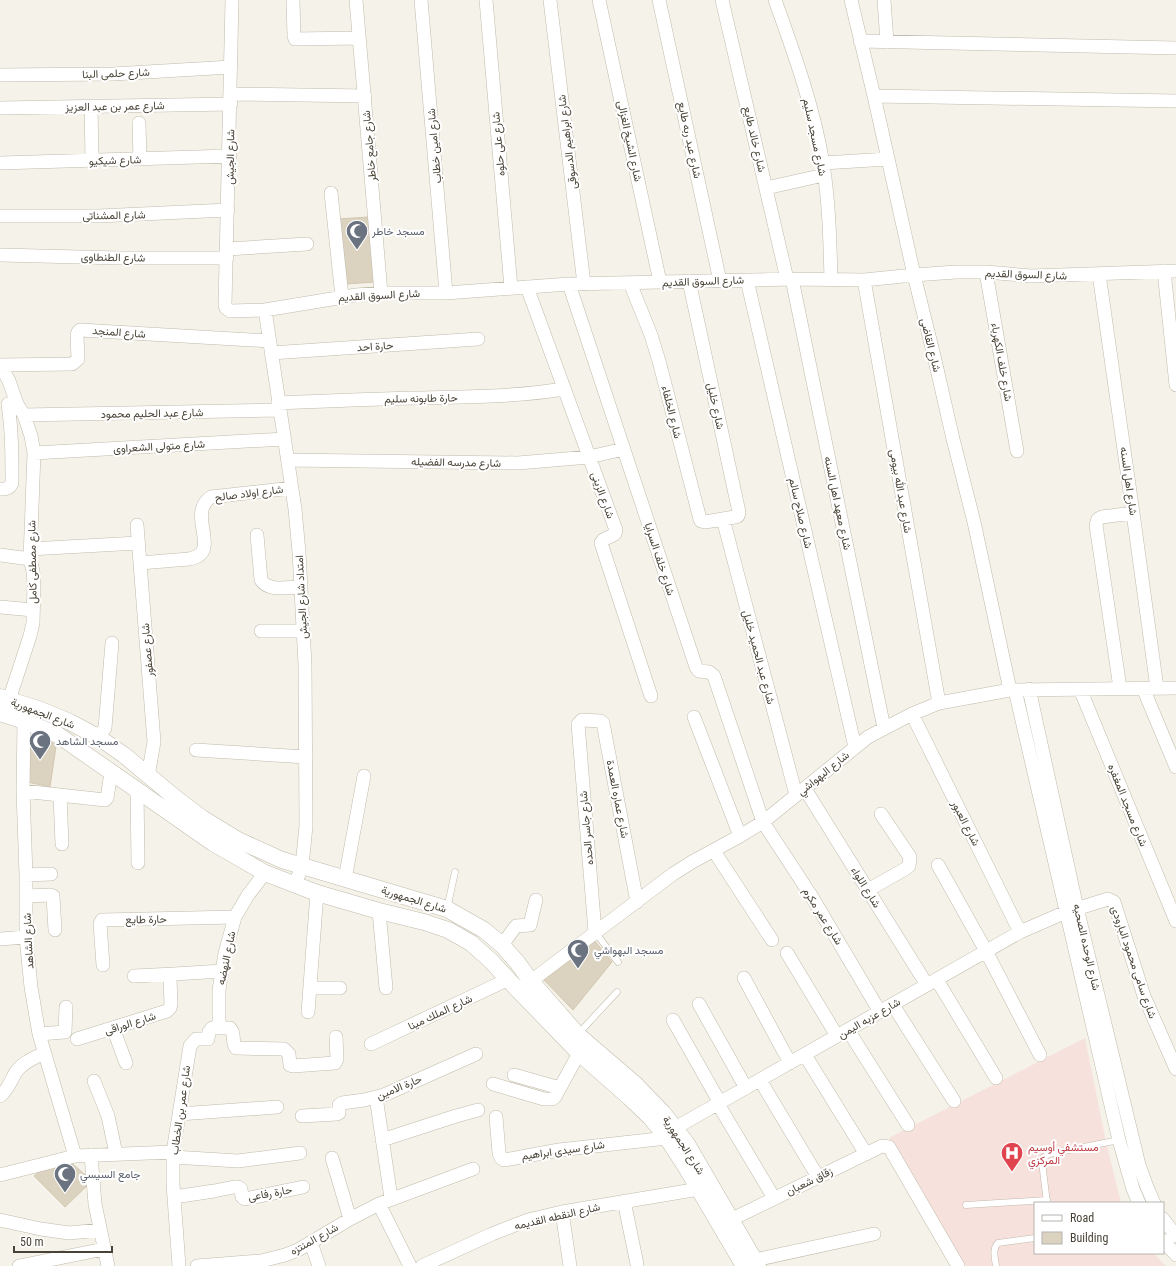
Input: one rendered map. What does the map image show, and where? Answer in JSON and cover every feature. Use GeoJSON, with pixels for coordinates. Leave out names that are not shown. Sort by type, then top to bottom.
{"type":"FeatureCollection","features":[{"type":"Feature","properties":{"kind":"street","name":"شارع الجيش"},"geometry":{"type":"LineString","coordinates":[[230,311],[225,305],[230,156],[232,0]]}},
{"type":"Feature","properties":{"kind":"street"},"geometry":{"type":"LineString","coordinates":[[293,0],[295,39],[359,38]]}},
{"type":"Feature","properties":{"kind":"street","name":"شارع جامع خاطر"},"geometry":{"type":"LineString","coordinates":[[356,0],[381,293]]}},
{"type":"Feature","properties":{"kind":"street","name":"شارع امين خطاب"},"geometry":{"type":"LineString","coordinates":[[421,0],[446,293]]}},
{"type":"Feature","properties":{"kind":"street","name":"شارع على حلوه"},"geometry":{"type":"LineString","coordinates":[[486,0],[511,288]]}},
{"type":"Feature","properties":{"kind":"street","name":"شارع ابراهيم الدسوقى"},"geometry":{"type":"LineString","coordinates":[[550,0],[584,284]]}},
{"type":"Feature","properties":{"kind":"street","name":"شارع الشيخ الغزالى"},"geometry":{"type":"LineString","coordinates":[[599,0],[660,282]]}},
{"type":"Feature","properties":{"kind":"street","name":"شارع عبد ربه طايع"},"geometry":{"type":"LineString","coordinates":[[659,0],[720,280]]}},
{"type":"Feature","properties":{"kind":"street","name":"شارع خالد طايع"},"geometry":{"type":"LineString","coordinates":[[722,0],[766,188],[790,279]]}},
{"type":"Feature","properties":{"kind":"street","name":"شارع مسجد سليم"},"geometry":{"type":"LineString","coordinates":[[775,0],[797,61],[814,126],[823,169],[830,230],[831,279]]}},
{"type":"Feature","properties":{"kind":"street","name":"شارع القاضى"},"geometry":{"type":"LineString","coordinates":[[851,0],[1012,690]]}},
{"type":"Feature","properties":{"kind":"street"},"geometry":{"type":"LineString","coordinates":[[884,0],[887,42]]}},
{"type":"Feature","properties":{"kind":"street"},"geometry":{"type":"LineString","coordinates":[[860,41],[1176,48]]}},
{"type":"Feature","properties":{"kind":"street","name":"شارع حلمى البنا"},"geometry":{"type":"LineString","coordinates":[[0,75],[114,74],[231,68]]}},
{"type":"Feature","properties":{"kind":"street","name":"شارع عمر بن عبد العزيز"},"geometry":{"type":"LineString","coordinates":[[0,108],[91,106],[231,99],[365,96]]}},
{"type":"Feature","properties":{"kind":"street"},"geometry":{"type":"LineString","coordinates":[[874,96],[1176,101]]}},
{"type":"Feature","properties":{"kind":"street"},"geometry":{"type":"LineString","coordinates":[[91,106],[92,160]]}},
{"type":"Feature","properties":{"kind":"street"},"geometry":{"type":"LineString","coordinates":[[139,123],[140,159]]}},
{"type":"Feature","properties":{"kind":"street","name":"شارع شيكيو"},"geometry":{"type":"LineString","coordinates":[[0,163],[230,156]]}},
{"type":"Feature","properties":{"kind":"street"},"geometry":{"type":"LineString","coordinates":[[766,188],[823,169],[888,159]]}},
{"type":"Feature","properties":{"kind":"street"},"geometry":{"type":"LineString","coordinates":[[331,193],[342,297]]}},
{"type":"Feature","properties":{"kind":"street","name":"شارع المشناتى"},"geometry":{"type":"LineString","coordinates":[[0,216],[98,216],[228,210]]}},
{"type":"Feature","properties":{"kind":"street","name":"شارع الطنطاوى"},"geometry":{"type":"LineString","coordinates":[[0,255],[227,254],[307,244]]}},
{"type":"Feature","properties":{"kind":"street"},"geometry":{"type":"LineString","coordinates":[[1170,271],[1176,384]]}},
{"type":"Feature","properties":{"kind":"street","name":"شارع السوق القديم"},"geometry":{"type":"LineString","coordinates":[[230,311],[265,310],[342,297],[381,293],[446,293],[569,284],[790,279],[864,280],[956,272],[986,272],[1031,276],[1170,271]]}},
{"type":"Feature","properties":{"kind":"street","name":"شارع خلف الكهرباء"},"geometry":{"type":"LineString","coordinates":[[986,272],[1018,451]]}},
{"type":"Feature","properties":{"kind":"street","name":"شارع اهل السنه"},"geometry":{"type":"LineString","coordinates":[[1099,274],[1157,688]]}},
{"type":"Feature","properties":{"kind":"street","name":"شارع معهد اهل السنه"},"geometry":{"type":"LineString","coordinates":[[790,279],[884,728]]}},
{"type":"Feature","properties":{"kind":"street","name":"شارع صلاح سالم"},"geometry":{"type":"LineString","coordinates":[[747,280],[855,747]]}},
{"type":"Feature","properties":{"kind":"street","name":"شارع عبد الله بيومى"},"geometry":{"type":"LineString","coordinates":[[864,280],[939,703]]}},
{"type":"Feature","properties":{"kind":"street","name":"شارع خليل"},"geometry":{"type":"LineString","coordinates":[[689,281],[739,512],[738,516],[736,517],[723,519]]}},
{"type":"Feature","properties":{"kind":"street","name":"شارع الخلفاء"},"geometry":{"type":"LineString","coordinates":[[630,283],[651,335],[659,361],[701,522],[723,519]]}},
{"type":"Feature","properties":{"kind":"street","name":"شارع خلف السرايا"},"geometry":{"type":"LineString","coordinates":[[569,284],[696,667],[699,671],[709,672],[714,676],[763,822]]}},
{"type":"Feature","properties":{"kind":"street","name":"شارع الزينى"},"geometry":{"type":"LineString","coordinates":[[527,287],[616,530],[615,534],[603,540],[601,543],[651,696]]}},
{"type":"Feature","properties":{"kind":"street","name":"امتداد شارع الجيش"},"geometry":{"type":"LineString","coordinates":[[265,310],[292,488],[301,587],[306,756],[306,826],[302,866],[295,885]]}},
{"type":"Feature","properties":{"kind":"street","name":"شارع المنجد"},"geometry":{"type":"LineString","coordinates":[[0,365],[72,364],[78,359],[77,335],[80,330],[270,347]]}},
{"type":"Feature","properties":{"kind":"street","name":"حارة احد"},"geometry":{"type":"LineString","coordinates":[[270,347],[478,339]]}},
{"type":"Feature","properties":{"kind":"street","name":"شارع مصطفى كامل"},"geometry":{"type":"LineString","coordinates":[[0,365],[9,381],[12,407],[31,436],[34,453],[30,554],[33,578],[33,623],[30,636],[5,698],[1,714]]}},
{"type":"Feature","properties":{"kind":"street","name":"حارة طابونه سليم"},"geometry":{"type":"LineString","coordinates":[[279,407],[383,399],[487,398],[564,389]]}},
{"type":"Feature","properties":{"kind":"street"},"geometry":{"type":"LineString","coordinates":[[0,489],[7,489],[12,483],[12,407]]}},
{"type":"Feature","properties":{"kind":"street","name":"شارع عبد الحليم محمود"},"geometry":{"type":"LineString","coordinates":[[12,407],[279,407]]}},
{"type":"Feature","properties":{"kind":"street","name":"شارع متولى الشعراوى"},"geometry":{"type":"LineString","coordinates":[[34,453],[284,439]]}},
{"type":"Feature","properties":{"kind":"street","name":"شارع مدرسه الفضيله"},"geometry":{"type":"LineString","coordinates":[[288,460],[518,463],[589,457],[624,449]]}},
{"type":"Feature","properties":{"kind":"street","name":"شارع اولاد صالح"},"geometry":{"type":"LineString","coordinates":[[140,563],[189,560],[202,554],[205,547],[201,512],[205,501],[211,497],[292,488]]}},
{"type":"Feature","properties":{"kind":"street"},"geometry":{"type":"LineString","coordinates":[[1120,688],[1096,525],[1098,519],[1102,517],[1133,513]]}},
{"type":"Feature","properties":{"kind":"street","name":"شارع عبد الحميد خليل"},"geometry":{"type":"LineString","coordinates":[[723,519],[800,792]]}},
{"type":"Feature","properties":{"kind":"street","name":"شارع عصفور"},"geometry":{"type":"LineString","coordinates":[[137,525],[154,742],[148,776]]}},
{"type":"Feature","properties":{"kind":"street"},"geometry":{"type":"LineString","coordinates":[[257,535],[261,580],[264,585],[270,588],[301,587]]}},
{"type":"Feature","properties":{"kind":"street"},"geometry":{"type":"LineString","coordinates":[[0,555],[30,554],[138,543]]}},
{"type":"Feature","properties":{"kind":"street"},"geometry":{"type":"LineString","coordinates":[[0,607],[32,610]]}},
{"type":"Feature","properties":{"kind":"street"},"geometry":{"type":"LineString","coordinates":[[261,631],[303,631]]}},
{"type":"Feature","properties":{"kind":"street"},"geometry":{"type":"LineString","coordinates":[[98,737],[105,728],[112,643]]}},
{"type":"Feature","properties":{"kind":"street"},"geometry":{"type":"LineString","coordinates":[[1143,688],[1176,767]]}},
{"type":"Feature","properties":{"kind":"street","name":"شارع البهواشي"},"geometry":{"type":"LineString","coordinates":[[519,983],[595,932],[673,874],[763,822],[868,737],[912,714],[939,703],[1012,690],[1176,688]]}},
{"type":"Feature","properties":{"kind":"street","name":"شارع الوحده الصحيه"},"geometry":{"type":"LineString","coordinates":[[1029,689],[1119,1140],[1133,1189],[1139,1202]]}},
{"type":"Feature","properties":{"kind":"street","name":"شارع مسجد المغفره"},"geometry":{"type":"LineString","coordinates":[[1080,689],[1176,921]]}},
{"type":"Feature","properties":{"kind":"street","name":"شارع الوحده الصحيه"},"geometry":{"type":"LineString","coordinates":[[1012,690],[1139,1165],[1146,1187],[1154,1202]]}},
{"type":"Feature","properties":{"kind":"street","name":"شارع الجمهورية"},"geometry":{"type":"LineString","coordinates":[[5,698],[41,710],[70,722],[98,737],[124,755],[148,776],[202,818],[238,840],[282,860],[446,909],[484,930],[502,945],[517,962],[519,983],[579,1053],[650,1117],[687,1144],[730,1220],[752,1264]]}},
{"type":"Feature","properties":{"kind":"street","name":"شارع الجمهورية"},"geometry":{"type":"LineString","coordinates":[[1,714],[24,721],[58,735],[213,843],[265,873],[317,893],[448,930],[471,943],[519,983],[649,1098],[671,1133],[699,1189],[752,1264]]}},
{"type":"Feature","properties":{"kind":"street","name":"شارع العبور"},"geometry":{"type":"LineString","coordinates":[[912,714],[1020,932]]}},
{"type":"Feature","properties":{"kind":"street"},"geometry":{"type":"LineString","coordinates":[[694,717],[740,836]]}},
{"type":"Feature","properties":{"kind":"street","name":"شارع عماره العمدة"},"geometry":{"type":"LineString","coordinates":[[578,724],[582,720],[600,721],[603,723],[637,902]]}},
{"type":"Feature","properties":{"kind":"street","name":"شارع الشاهد"},"geometry":{"type":"LineString","coordinates":[[24,721],[23,791],[26,875],[26,937],[32,993],[44,1053],[75,1156]]}},
{"type":"Feature","properties":{"kind":"street","name":"شارع جاسر الحده"},"geometry":{"type":"LineString","coordinates":[[578,724],[595,932]]}},
{"type":"Feature","properties":{"kind":"street"},"geometry":{"type":"LineString","coordinates":[[196,750],[306,756]]}},
{"type":"Feature","properties":{"kind":"street"},"geometry":{"type":"LineString","coordinates":[[23,791],[105,800],[107,798],[111,773]]}},
{"type":"Feature","properties":{"kind":"street"},"geometry":{"type":"LineString","coordinates":[[345,879],[364,776]]}},
{"type":"Feature","properties":{"kind":"street"},"geometry":{"type":"LineString","coordinates":[[137,791],[138,863]]}},
{"type":"Feature","properties":{"kind":"street","name":"شارع اللواء"},"geometry":{"type":"LineString","coordinates":[[800,792],[996,1078]]}},
{"type":"Feature","properties":{"kind":"street"},"geometry":{"type":"LineString","coordinates":[[60,795],[62,844]]}},
{"type":"Feature","properties":{"kind":"street"},"geometry":{"type":"LineString","coordinates":[[868,890],[905,869],[910,862],[910,858],[881,814]]}},
{"type":"Feature","properties":{"kind":"street","name":"شارع عمر مكرم"},"geometry":{"type":"LineString","coordinates":[[763,822],[812,897],[880,1012]]}},
{"type":"Feature","properties":{"kind":"street"},"geometry":{"type":"LineString","coordinates":[[714,851],[772,940]]}},
{"type":"Feature","properties":{"kind":"street"},"geometry":{"type":"LineString","coordinates":[[938,865],[986,951],[1040,1055]]}},
{"type":"Feature","properties":{"kind":"street","name":"شارع النهضه"},"geometry":{"type":"LineString","coordinates":[[219,1028],[219,990],[224,953],[235,917],[248,895],[265,873]]}},
{"type":"Feature","properties":{"kind":"street"},"geometry":{"type":"LineString","coordinates":[[26,875],[51,874]]}},
{"type":"Feature","properties":{"kind":"street"},"geometry":{"type":"LineString","coordinates":[[308,1012],[317,893]]}},
{"type":"Feature","properties":{"kind":"street"},"geometry":{"type":"LineString","coordinates":[[26,896],[52,896],[55,930]]}},
{"type":"Feature","properties":{"kind":"street","name":"شارع سامى محمود البارودى"},"geometry":{"type":"LineString","coordinates":[[1072,910],[1108,899],[1114,902],[1144,996],[1176,1069]]}},
{"type":"Feature","properties":{"kind":"street"},"geometry":{"type":"LineString","coordinates":[[502,945],[517,925],[530,925],[536,900]]}},
{"type":"Feature","properties":{"kind":"street","name":"شارع عزبه اليمن"},"geometry":{"type":"LineString","coordinates":[[671,1133],[746,1088],[1020,932],[1072,910]]}},
{"type":"Feature","properties":{"kind":"street"},"geometry":{"type":"LineString","coordinates":[[379,911],[386,988]]}},
{"type":"Feature","properties":{"kind":"street","name":"حارة طايع"},"geometry":{"type":"LineString","coordinates":[[103,965],[100,924],[102,920],[235,917]]}},
{"type":"Feature","properties":{"kind":"street"},"geometry":{"type":"LineString","coordinates":[[0,939],[26,937]]}},
{"type":"Feature","properties":{"kind":"street"},"geometry":{"type":"LineString","coordinates":[[787,953],[908,1126]]}},
{"type":"Feature","properties":{"kind":"street"},"geometry":{"type":"LineString","coordinates":[[134,976],[222,971]]}},
{"type":"Feature","properties":{"kind":"street","name":"شارع الوراقى"},"geometry":{"type":"LineString","coordinates":[[77,1039],[167,1011],[171,1004],[170,978],[174,974]]}},
{"type":"Feature","properties":{"kind":"street"},"geometry":{"type":"LineString","coordinates":[[744,978],[790,1063]]}},
{"type":"Feature","properties":{"kind":"street","name":"شارع الملك مينا"},"geometry":{"type":"LineString","coordinates":[[371,1044],[519,983]]}},
{"type":"Feature","properties":{"kind":"street"},"geometry":{"type":"LineString","coordinates":[[310,988],[340,988]]}},
{"type":"Feature","properties":{"kind":"street"},"geometry":{"type":"LineString","coordinates":[[699,1004],[746,1088]]}},
{"type":"Feature","properties":{"kind":"street"},"geometry":{"type":"LineString","coordinates":[[893,1005],[954,1101]]}},
{"type":"Feature","properties":{"kind":"street"},"geometry":{"type":"LineString","coordinates":[[39,1034],[65,1032],[66,1006]]}},
{"type":"Feature","properties":{"kind":"street"},"geometry":{"type":"LineString","coordinates":[[673,1020],[719,1104],[774,1198]]}},
{"type":"Feature","properties":{"kind":"street"},"geometry":{"type":"LineString","coordinates":[[113,1028],[126,1063]]}},
{"type":"Feature","properties":{"kind":"street"},"geometry":{"type":"LineString","coordinates":[[219,1028],[232,1029],[234,1047],[236,1048],[286,1050],[289,1054],[289,1064],[291,1066],[335,1063],[337,1059],[336,1037]]}},
{"type":"Feature","properties":{"kind":"street","name":"شارع عمر بن الخطاب"},"geometry":{"type":"LineString","coordinates":[[179,1266],[174,1197],[173,1154],[190,1046],[196,1039],[209,1038],[210,1030],[219,1028]]}},
{"type":"Feature","properties":{"kind":"street"},"geometry":{"type":"LineString","coordinates":[[0,1096],[25,1063],[44,1053]]}},
{"type":"Feature","properties":{"kind":"street"},"geometry":{"type":"LineString","coordinates":[[493,1084],[548,1100],[555,1097],[579,1053]]}},
{"type":"Feature","properties":{"kind":"street","name":"حارة الامين"},"geometry":{"type":"LineString","coordinates":[[302,1116],[337,1114],[339,1113],[339,1106],[342,1103],[376,1097],[476,1054]]}},
{"type":"Feature","properties":{"kind":"street"},"geometry":{"type":"LineString","coordinates":[[805,1055],[866,1154]]}},
{"type":"Feature","properties":{"kind":"street"},"geometry":{"type":"LineString","coordinates":[[514,1075],[560,1088]]}},
{"type":"Feature","properties":{"kind":"street"},"geometry":{"type":"LineString","coordinates":[[760,1080],[818,1177]]}},
{"type":"Feature","properties":{"kind":"street"},"geometry":{"type":"LineString","coordinates":[[94,1081],[108,1116],[116,1154]]}},
{"type":"Feature","properties":{"kind":"street"},"geometry":{"type":"LineString","coordinates":[[376,1097],[382,1140],[385,1201],[410,1266]]}},
{"type":"Feature","properties":{"kind":"street"},"geometry":{"type":"LineString","coordinates":[[179,1114],[277,1107]]}},
{"type":"Feature","properties":{"kind":"street"},"geometry":{"type":"LineString","coordinates":[[382,1140],[478,1110]]}},
{"type":"Feature","properties":{"kind":"street","name":"شارع سيدى ابراهيم"},"geometry":{"type":"LineString","coordinates":[[496,1117],[499,1153],[501,1158],[504,1160],[671,1133]]}},
{"type":"Feature","properties":{"kind":"street","name":"زقاق شعبان"},"geometry":{"type":"LineString","coordinates":[[730,1220],[882,1146],[889,1147],[958,1266]]}},
{"type":"Feature","properties":{"kind":"street"},"geometry":{"type":"LineString","coordinates":[[0,1176],[75,1156],[173,1154],[238,1161],[300,1153]]}},
{"type":"Feature","properties":{"kind":"street"},"geometry":{"type":"LineString","coordinates":[[91,1155],[95,1204],[108,1266]]}},
{"type":"Feature","properties":{"kind":"street"},"geometry":{"type":"LineString","coordinates":[[332,1158],[350,1219]]}},
{"type":"Feature","properties":{"kind":"street","name":"شارع المنتزه"},"geometry":{"type":"LineString","coordinates":[[197,1266],[250,1262],[272,1263],[311,1243],[350,1219],[385,1201],[473,1169]]}},
{"type":"Feature","properties":{"kind":"street","name":"حارة رفاعى"},"geometry":{"type":"LineString","coordinates":[[174,1197],[238,1187],[241,1189],[242,1197],[245,1199],[303,1187]]}},
{"type":"Feature","properties":{"kind":"street","name":"شارع النقطه القديمه"},"geometry":{"type":"LineString","coordinates":[[422,1266],[436,1263],[510,1226],[528,1220],[562,1212],[699,1189]]}},
{"type":"Feature","properties":{"kind":"street"},"geometry":{"type":"LineString","coordinates":[[624,1201],[637,1264]]}},
{"type":"Feature","properties":{"kind":"street"},"geometry":{"type":"LineString","coordinates":[[562,1212],[570,1266]]}},
{"type":"Feature","properties":{"kind":"street"},"geometry":{"type":"LineString","coordinates":[[0,1220],[41,1229],[69,1233],[100,1230]]}},
{"type":"Feature","properties":{"kind":"street"},"geometry":{"type":"LineString","coordinates":[[1164,1220],[1176,1236]]}},
{"type":"Feature","properties":{"kind":"street"},"geometry":{"type":"LineString","coordinates":[[752,1264],[874,1234]]}},
{"type":"Feature","properties":{"kind":"street"},"geometry":{"type":"LineString","coordinates":[[1164,1241],[1176,1255]]}},
{"type":"Feature","properties":{"kind":"street"},"geometry":{"type":"LineString","coordinates":[[311,1243],[319,1266]]}},
{"type":"Feature","properties":{"kind":"street"},"geometry":{"type":"LineString","coordinates":[[18,1266],[104,1248]]}},
{"type":"Feature","properties":{"kind":"lane"},"geometry":{"type":"LineString","coordinates":[[446,909],[456,872]]}},
{"type":"Feature","properties":{"kind":"lane"},"geometry":{"type":"LineString","coordinates":[[595,932],[618,962]]}},
{"type":"Feature","properties":{"kind":"lane"},"geometry":{"type":"LineString","coordinates":[[578,1035],[617,992]]}},
{"type":"Feature","properties":{"kind":"lane"},"geometry":{"type":"LineString","coordinates":[[1047,1202],[1042,1162],[1045,1155],[1119,1140]]}},
{"type":"Feature","properties":{"kind":"lane"},"geometry":{"type":"LineString","coordinates":[[966,1205],[1034,1202]]}},
{"type":"Feature","properties":{"kind":"lane"},"geometry":{"type":"LineString","coordinates":[[996,1266],[994,1250],[998,1243],[1034,1238]]}},
{"type":"Feature","properties":{"kind":"shaded area","name":"مستشفي أوسيم المركزي"},"geometry":{"type":"Polygon","coordinates":[[[1085,1038],[1106,1142],[1121,1202],[1034,1202],[1034,1254],[1154,1254],[1166,1266],[966,1266],[889,1138],[1085,1038]]]}},
{"type":"Feature","properties":{"kind":"building","name":"مسجد خاطر"},"geometry":{"type":"Polygon","coordinates":[[[369,217],[375,282],[346,284],[337,219],[369,217]]]}},
{"type":"Feature","properties":{"kind":"building","name":"مسجد الشاهد"},"geometry":{"type":"Polygon","coordinates":[[[29,735],[57,740],[50,787],[23,781],[29,735]]]}},
{"type":"Feature","properties":{"kind":"building","name":"مسجد البهواشي"},"geometry":{"type":"Polygon","coordinates":[[[590,935],[612,962],[573,1010],[542,978],[590,935]]]}},
{"type":"Feature","properties":{"kind":"building","name":"جامع السيسي"},"geometry":{"type":"Polygon","coordinates":[[[65,1157],[92,1181],[65,1207],[34,1176],[50,1162],[65,1157]]]}},
{"type":"Feature","properties":{"kind":"place","name":"مسجد خاطر"},"geometry":{"type":"Point","coordinates":[357,250]}},
{"type":"Feature","properties":{"kind":"place","name":"مسجد الشاهد"},"geometry":{"type":"Point","coordinates":[40,760]}},
{"type":"Feature","properties":{"kind":"place","name":"مسجد البهواشي"},"geometry":{"type":"Point","coordinates":[578,970]}},
{"type":"Feature","properties":{"kind":"place","name":"مستشفي أوسيم المركزي"},"geometry":{"type":"Point","coordinates":[1012,1172]}},
{"type":"Feature","properties":{"kind":"place","name":"جامع السيسي"},"geometry":{"type":"Point","coordinates":[65,1194]}}]}
